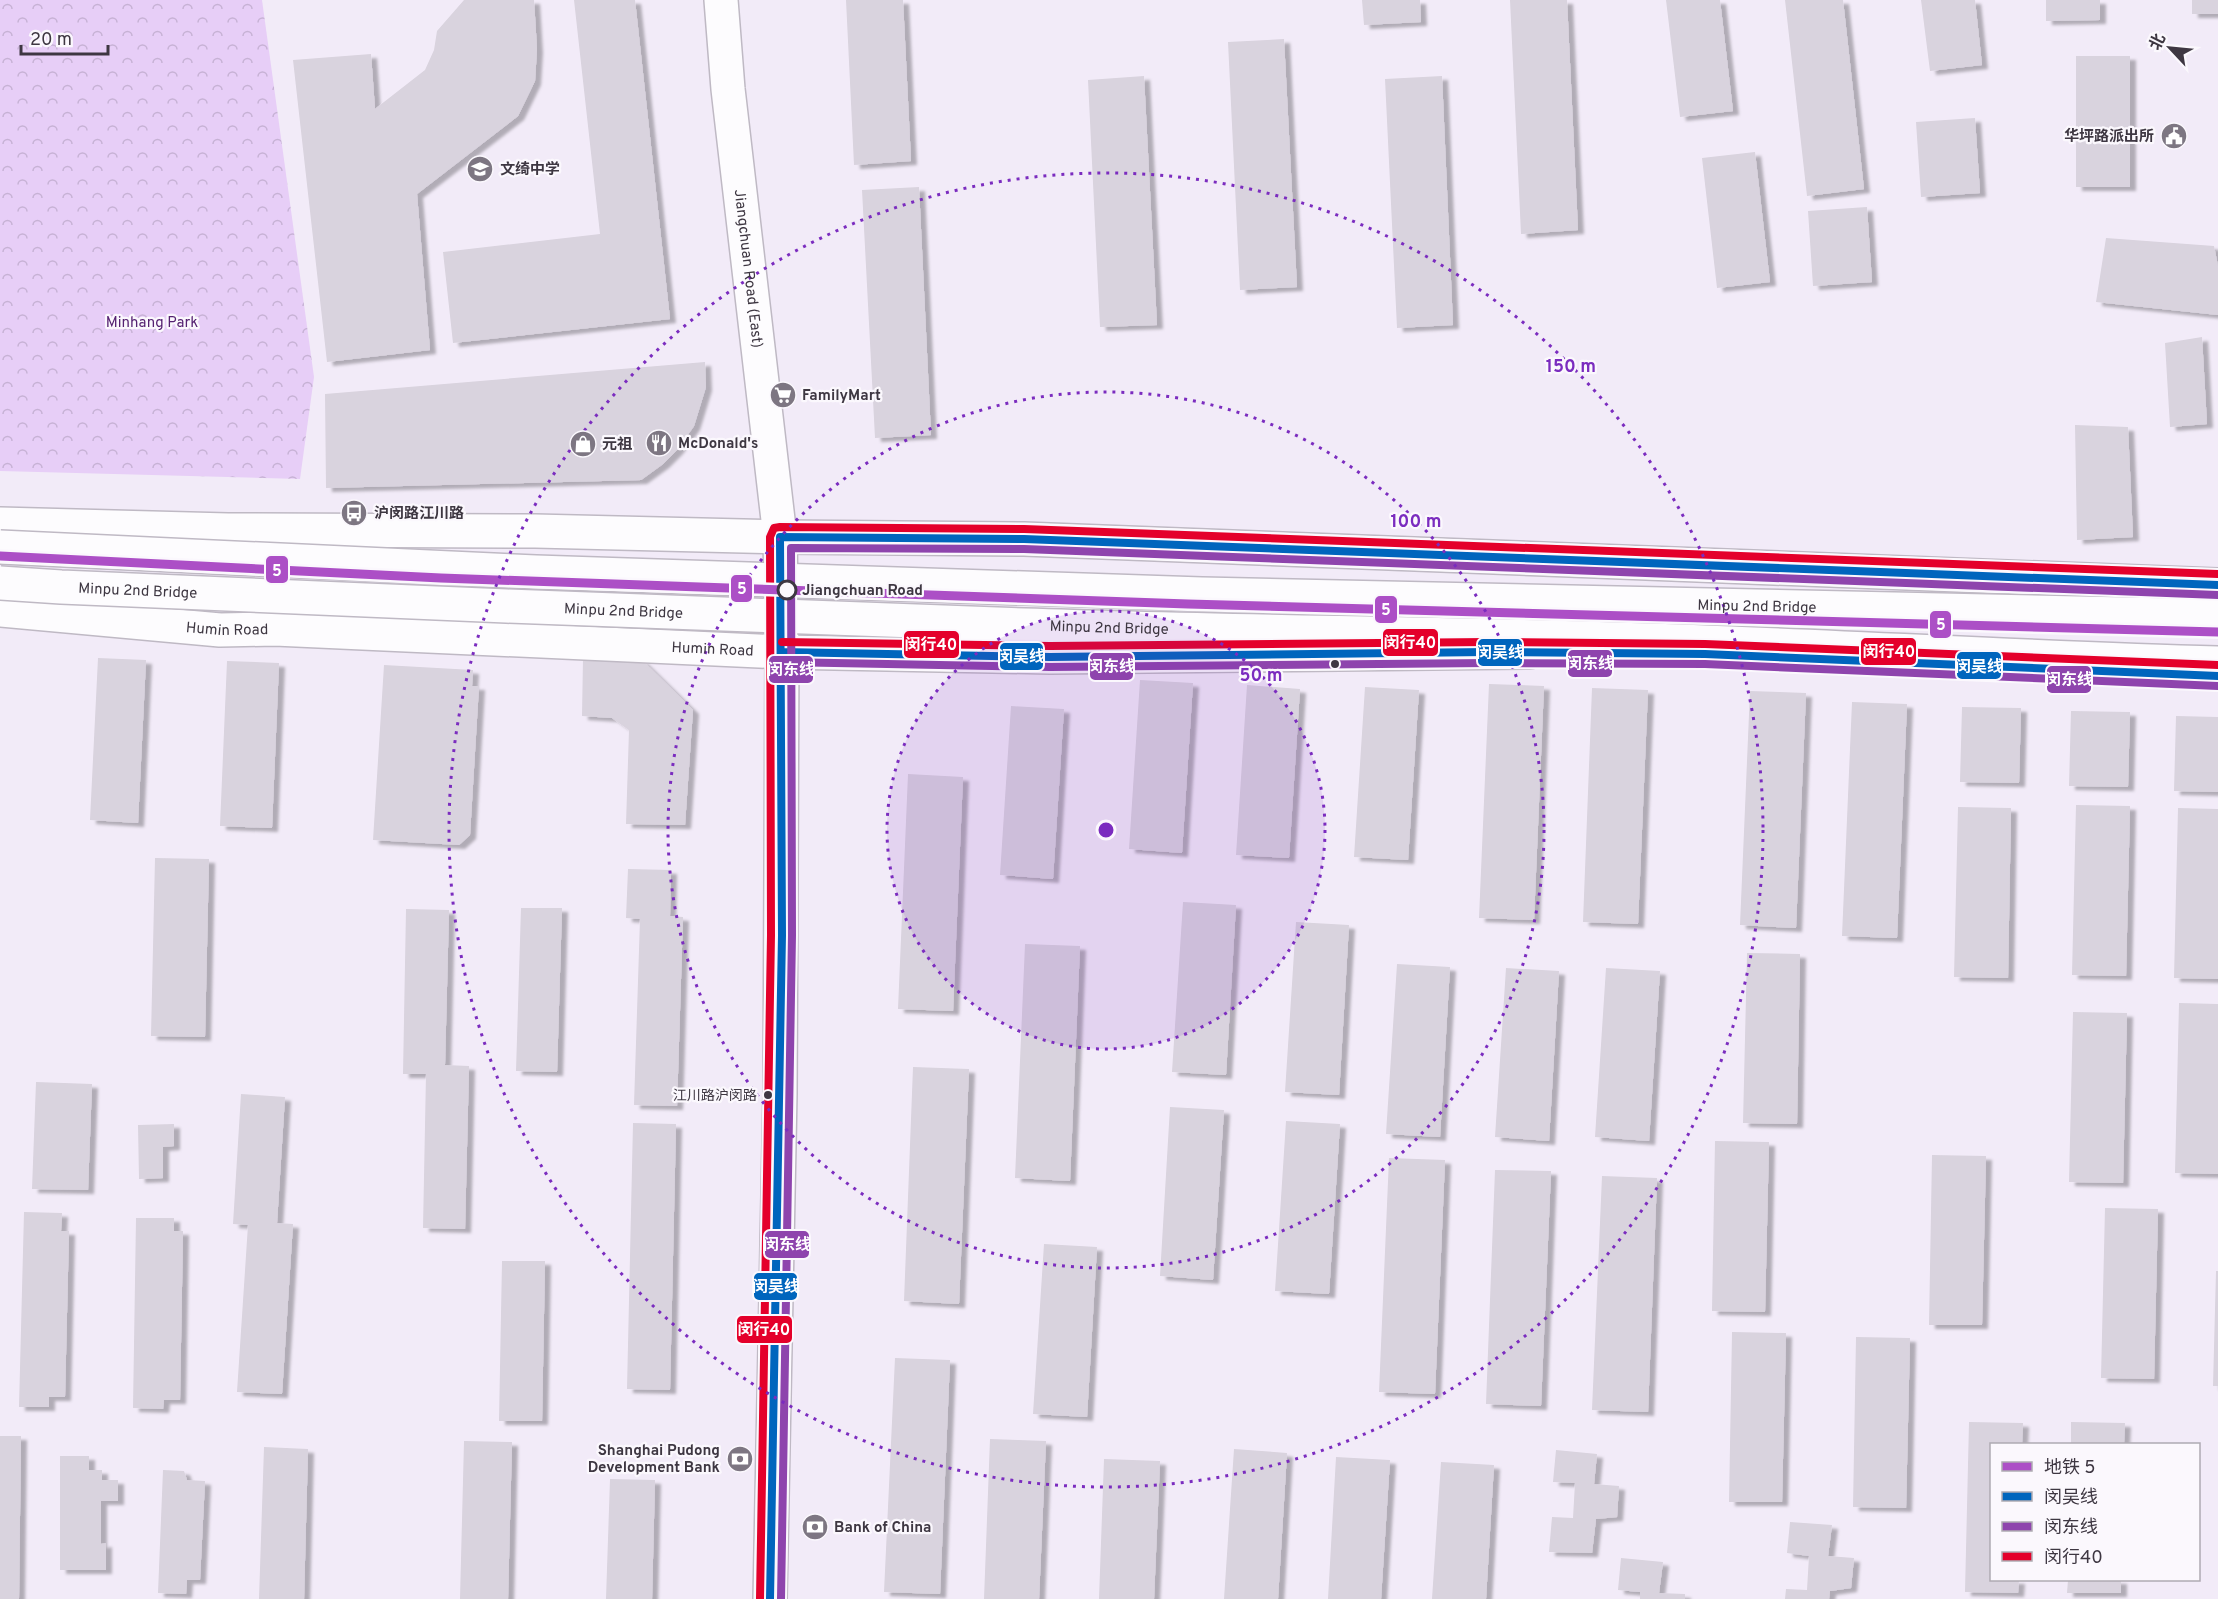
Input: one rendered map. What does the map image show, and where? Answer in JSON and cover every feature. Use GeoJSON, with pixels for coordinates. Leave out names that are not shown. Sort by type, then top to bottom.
{"type":"FeatureCollection","features":[{"type":"Feature","properties":{"kind":"main road","name":"Jiangchuan Road (East)"},"geometry":{"type":"LineString","coordinates":[[721,0],[728,89],[780,537],[782,652]]}},
{"type":"Feature","properties":{"kind":"main road"},"geometry":{"type":"LineString","coordinates":[[0,524],[216,530],[535,531],[780,537],[1024,539],[2218,585]]}},
{"type":"Feature","properties":{"kind":"main road","name":"Minpu 2nd Bridge"},"geometry":{"type":"LineString","coordinates":[[0,547],[536,572],[1190,593],[2218,616]]}},
{"type":"Feature","properties":{"kind":"main road","name":"Minpu 2nd Bridge"},"geometry":{"type":"LineString","coordinates":[[0,583],[542,608],[970,623],[1359,631],[1718,642],[2075,659],[2218,663]]}},
{"type":"Feature","properties":{"kind":"main road","name":"Humin Road"},"geometry":{"type":"LineString","coordinates":[[0,610],[219,630],[275,629],[782,652],[1050,657],[1488,652],[1705,654],[2218,676]]}},
{"type":"Feature","properties":{"kind":"main road"},"geometry":{"type":"LineString","coordinates":[[770,1599],[780,1094],[782,652]]}},
{"type":"Feature","properties":{"kind":"green space","name":"Minhang Park"},"geometry":{"type":"Polygon","coordinates":[[[0,0],[262,0],[314,377],[300,479],[0,471],[0,0]]]}},
{"type":"Feature","properties":{"kind":"building"},"geometry":{"type":"Polygon","coordinates":[[[464,0],[534,0],[537,49],[535,81],[518,116],[417,194],[430,350],[327,362],[293,60],[371,54],[375,109],[425,70],[434,50],[437,31],[464,0]]]}},
{"type":"Feature","properties":{"kind":"building"},"geometry":{"type":"Polygon","coordinates":[[[574,0],[635,0],[670,319],[453,343],[443,252],[600,234],[574,0]]]}},
{"type":"Feature","properties":{"kind":"building"},"geometry":{"type":"Polygon","coordinates":[[[846,0],[903,0],[911,161],[854,165],[846,0]]]}},
{"type":"Feature","properties":{"kind":"building"},"geometry":{"type":"Polygon","coordinates":[[[1362,0],[1420,0],[1421,22],[1364,25],[1362,0]]]}},
{"type":"Feature","properties":{"kind":"building"},"geometry":{"type":"Polygon","coordinates":[[[1510,0],[1567,0],[1578,230],[1521,234],[1510,0]]]}},
{"type":"Feature","properties":{"kind":"building"},"geometry":{"type":"Polygon","coordinates":[[[1666,0],[1720,0],[1733,111],[1680,117],[1666,0]]]}},
{"type":"Feature","properties":{"kind":"building"},"geometry":{"type":"Polygon","coordinates":[[[1785,0],[1843,0],[1864,189],[1807,196],[1785,0]]]}},
{"type":"Feature","properties":{"kind":"building"},"geometry":{"type":"Polygon","coordinates":[[[1921,0],[1975,0],[1982,65],[1930,71],[1921,0]]]}},
{"type":"Feature","properties":{"kind":"building"},"geometry":{"type":"Polygon","coordinates":[[[2046,0],[2100,0],[2100,20],[2046,21],[2046,0]]]}},
{"type":"Feature","properties":{"kind":"building"},"geometry":{"type":"Polygon","coordinates":[[[2192,0],[2218,0],[2218,14],[2192,14],[2192,0]]]}},
{"type":"Feature","properties":{"kind":"building"},"geometry":{"type":"Polygon","coordinates":[[[1284,39],[1297,287],[1240,290],[1228,42],[1284,39]]]}},
{"type":"Feature","properties":{"kind":"building"},"geometry":{"type":"Polygon","coordinates":[[[2076,56],[2130,56],[2130,187],[2076,187],[2076,56]]]}},
{"type":"Feature","properties":{"kind":"building"},"geometry":{"type":"Polygon","coordinates":[[[1144,76],[1157,325],[1100,327],[1088,80],[1144,76]]]}},
{"type":"Feature","properties":{"kind":"building"},"geometry":{"type":"Polygon","coordinates":[[[1442,76],[1453,325],[1397,328],[1385,79],[1442,76]]]}},
{"type":"Feature","properties":{"kind":"building"},"geometry":{"type":"Polygon","coordinates":[[[1975,118],[1980,193],[1921,197],[1916,122],[1975,118]]]}},
{"type":"Feature","properties":{"kind":"building"},"geometry":{"type":"Polygon","coordinates":[[[1755,152],[1770,282],[1717,288],[1702,158],[1755,152]]]}},
{"type":"Feature","properties":{"kind":"building"},"geometry":{"type":"Polygon","coordinates":[[[919,187],[931,435],[875,438],[862,190],[919,187]]]}},
{"type":"Feature","properties":{"kind":"building"},"geometry":{"type":"Polygon","coordinates":[[[1867,207],[1872,282],[1813,286],[1808,211],[1867,207]]]}},
{"type":"Feature","properties":{"kind":"building"},"geometry":{"type":"Polygon","coordinates":[[[2106,238],[2214,246],[2218,266],[2218,315],[2096,302],[2106,238]]]}},
{"type":"Feature","properties":{"kind":"building"},"geometry":{"type":"Polygon","coordinates":[[[2202,337],[2207,424],[2170,427],[2165,343],[2202,337]]]}},
{"type":"Feature","properties":{"kind":"building"},"geometry":{"type":"Polygon","coordinates":[[[705,362],[706,387],[694,426],[677,450],[641,480],[326,488],[325,394],[705,362]]]}},
{"type":"Feature","properties":{"kind":"building"},"geometry":{"type":"Polygon","coordinates":[[[2075,425],[2128,427],[2133,537],[2077,540],[2075,425]]]}},
{"type":"Feature","properties":{"kind":"building"},"geometry":{"type":"Polygon","coordinates":[[[98,658],[146,660],[138,823],[90,820],[98,658]]]}},
{"type":"Feature","properties":{"kind":"building"},"geometry":{"type":"Polygon","coordinates":[[[583,658],[642,660],[693,710],[685,825],[626,824],[629,730],[612,718],[582,716],[583,658]]]}},
{"type":"Feature","properties":{"kind":"building"},"geometry":{"type":"Polygon","coordinates":[[[227,661],[279,663],[272,828],[220,826],[227,661]]]}},
{"type":"Feature","properties":{"kind":"building"},"geometry":{"type":"Polygon","coordinates":[[[384,665],[473,670],[472,686],[479,686],[470,835],[459,845],[373,840],[384,665]]]}},
{"type":"Feature","properties":{"kind":"building"},"geometry":{"type":"Polygon","coordinates":[[[1140,680],[1193,683],[1182,853],[1129,849],[1140,680]]]}},
{"type":"Feature","properties":{"kind":"building"},"geometry":{"type":"Polygon","coordinates":[[[1489,684],[1544,686],[1534,920],[1479,918],[1489,684]]]}},
{"type":"Feature","properties":{"kind":"building"},"geometry":{"type":"Polygon","coordinates":[[[1247,685],[1300,689],[1289,858],[1236,855],[1247,685]]]}},
{"type":"Feature","properties":{"kind":"building"},"geometry":{"type":"Polygon","coordinates":[[[1365,687],[1419,690],[1408,860],[1354,857],[1365,687]]]}},
{"type":"Feature","properties":{"kind":"building"},"geometry":{"type":"Polygon","coordinates":[[[1592,688],[1648,690],[1638,924],[1583,922],[1592,688]]]}},
{"type":"Feature","properties":{"kind":"building"},"geometry":{"type":"Polygon","coordinates":[[[1750,691],[1806,693],[1796,928],[1740,925],[1750,691]]]}},
{"type":"Feature","properties":{"kind":"building"},"geometry":{"type":"Polygon","coordinates":[[[1852,702],[1907,704],[1897,938],[1842,936],[1852,702]]]}},
{"type":"Feature","properties":{"kind":"building"},"geometry":{"type":"Polygon","coordinates":[[[1011,706],[1064,709],[1053,879],[1000,875],[1011,706]]]}},
{"type":"Feature","properties":{"kind":"building"},"geometry":{"type":"Polygon","coordinates":[[[1962,707],[2021,708],[2019,783],[1960,782],[1962,707]]]}},
{"type":"Feature","properties":{"kind":"building"},"geometry":{"type":"Polygon","coordinates":[[[2071,711],[2130,712],[2128,787],[2069,786],[2071,711]]]}},
{"type":"Feature","properties":{"kind":"building"},"geometry":{"type":"Polygon","coordinates":[[[2176,716],[2218,717],[2218,792],[2174,791],[2176,716]]]}},
{"type":"Feature","properties":{"kind":"building"},"geometry":{"type":"Polygon","coordinates":[[[908,774],[963,777],[953,1011],[898,1009],[908,774]]]}},
{"type":"Feature","properties":{"kind":"building"},"geometry":{"type":"Polygon","coordinates":[[[2076,805],[2130,806],[2126,976],[2072,975],[2076,805]]]}},
{"type":"Feature","properties":{"kind":"building"},"geometry":{"type":"Polygon","coordinates":[[[1958,807],[2011,808],[2008,978],[1954,977],[1958,807]]]}},
{"type":"Feature","properties":{"kind":"building"},"geometry":{"type":"Polygon","coordinates":[[[2178,808],[2218,809],[2218,979],[2174,978],[2178,808]]]}},
{"type":"Feature","properties":{"kind":"building"},"geometry":{"type":"Polygon","coordinates":[[[155,858],[209,859],[205,1037],[151,1036],[155,858]]]}},
{"type":"Feature","properties":{"kind":"building"},"geometry":{"type":"Polygon","coordinates":[[[628,869],[671,870],[670,916],[683,917],[677,1106],[634,1105],[640,919],[626,918],[628,869]]]}},
{"type":"Feature","properties":{"kind":"building"},"geometry":{"type":"Polygon","coordinates":[[[1183,902],[1236,905],[1226,1075],[1172,1072],[1183,902]]]}},
{"type":"Feature","properties":{"kind":"building"},"geometry":{"type":"Polygon","coordinates":[[[521,908],[562,908],[557,1072],[516,1071],[521,908]]]}},
{"type":"Feature","properties":{"kind":"building"},"geometry":{"type":"Polygon","coordinates":[[[406,909],[449,910],[445,1065],[469,1066],[465,1229],[423,1228],[426,1074],[403,1074],[406,909]]]}},
{"type":"Feature","properties":{"kind":"building"},"geometry":{"type":"Polygon","coordinates":[[[1296,922],[1349,925],[1339,1095],[1285,1092],[1296,922]]]}},
{"type":"Feature","properties":{"kind":"building"},"geometry":{"type":"Polygon","coordinates":[[[1025,944],[1080,946],[1070,1181],[1015,1178],[1025,944]]]}},
{"type":"Feature","properties":{"kind":"building"},"geometry":{"type":"Polygon","coordinates":[[[1747,953],[1800,954],[1797,1124],[1743,1123],[1747,953]]]}},
{"type":"Feature","properties":{"kind":"building"},"geometry":{"type":"Polygon","coordinates":[[[1397,964],[1450,967],[1440,1137],[1386,1134],[1397,964]]]}},
{"type":"Feature","properties":{"kind":"building"},"geometry":{"type":"Polygon","coordinates":[[[1506,968],[1559,971],[1549,1141],[1495,1137],[1506,968]]]}},
{"type":"Feature","properties":{"kind":"building"},"geometry":{"type":"Polygon","coordinates":[[[1606,968],[1660,971],[1649,1141],[1595,1137],[1606,968]]]}},
{"type":"Feature","properties":{"kind":"building"},"geometry":{"type":"Polygon","coordinates":[[[2179,1003],[2218,1004],[2218,1174],[2175,1173],[2179,1003]]]}},
{"type":"Feature","properties":{"kind":"building"},"geometry":{"type":"Polygon","coordinates":[[[2073,1012],[2127,1013],[2123,1183],[2069,1182],[2073,1012]]]}},
{"type":"Feature","properties":{"kind":"building"},"geometry":{"type":"Polygon","coordinates":[[[913,1067],[969,1069],[959,1304],[904,1301],[913,1067]]]}},
{"type":"Feature","properties":{"kind":"building"},"geometry":{"type":"Polygon","coordinates":[[[36,1082],[92,1084],[88,1190],[32,1189],[36,1082]]]}},
{"type":"Feature","properties":{"kind":"building"},"geometry":{"type":"Polygon","coordinates":[[[241,1094],[285,1097],[277,1223],[293,1224],[282,1394],[237,1392],[248,1225],[233,1224],[241,1094]]]}},
{"type":"Feature","properties":{"kind":"building"},"geometry":{"type":"Polygon","coordinates":[[[1170,1107],[1224,1110],[1213,1280],[1160,1276],[1170,1107]]]}},
{"type":"Feature","properties":{"kind":"building"},"geometry":{"type":"Polygon","coordinates":[[[1286,1121],[1340,1124],[1329,1294],[1275,1291],[1286,1121]]]}},
{"type":"Feature","properties":{"kind":"building"},"geometry":{"type":"Polygon","coordinates":[[[633,1123],[676,1124],[670,1390],[627,1389],[633,1123]]]}},
{"type":"Feature","properties":{"kind":"building"},"geometry":{"type":"Polygon","coordinates":[[[174,1124],[174,1146],[163,1147],[163,1178],[139,1179],[138,1125],[174,1124]]]}},
{"type":"Feature","properties":{"kind":"building"},"geometry":{"type":"Polygon","coordinates":[[[1715,1141],[1769,1142],[1765,1312],[1712,1311],[1715,1141]]]}},
{"type":"Feature","properties":{"kind":"building"},"geometry":{"type":"Polygon","coordinates":[[[1932,1155],[1986,1156],[1982,1325],[1929,1325],[1932,1155]]]}},
{"type":"Feature","properties":{"kind":"building"},"geometry":{"type":"Polygon","coordinates":[[[1389,1158],[1445,1160],[1435,1394],[1379,1392],[1389,1158]]]}},
{"type":"Feature","properties":{"kind":"building"},"geometry":{"type":"Polygon","coordinates":[[[1495,1170],[1551,1171],[1541,1406],[1486,1404],[1495,1170]]]}},
{"type":"Feature","properties":{"kind":"building"},"geometry":{"type":"Polygon","coordinates":[[[1602,1176],[1657,1178],[1648,1412],[1592,1410],[1602,1176]]]}},
{"type":"Feature","properties":{"kind":"building"},"geometry":{"type":"Polygon","coordinates":[[[2105,1208],[2158,1209],[2154,1379],[2101,1378],[2105,1208]]]}},
{"type":"Feature","properties":{"kind":"building"},"geometry":{"type":"Polygon","coordinates":[[[24,1212],[62,1213],[61,1231],[69,1231],[65,1397],[49,1397],[49,1407],[19,1407],[24,1212]]]}},
{"type":"Feature","properties":{"kind":"building"},"geometry":{"type":"Polygon","coordinates":[[[136,1218],[174,1218],[174,1231],[183,1231],[180,1400],[164,1400],[163,1409],[133,1408],[136,1218]]]}},
{"type":"Feature","properties":{"kind":"building"},"geometry":{"type":"Polygon","coordinates":[[[1044,1244],[1097,1247],[1087,1417],[1033,1414],[1044,1244]]]}},
{"type":"Feature","properties":{"kind":"building"},"geometry":{"type":"Polygon","coordinates":[[[502,1261],[545,1261],[542,1421],[499,1421],[502,1261]]]}},
{"type":"Feature","properties":{"kind":"building"},"geometry":{"type":"Polygon","coordinates":[[[2216,1271],[2218,1271],[2218,1386],[2213,1386],[2216,1271]]]}},
{"type":"Feature","properties":{"kind":"building"},"geometry":{"type":"Polygon","coordinates":[[[1732,1332],[1786,1333],[1782,1502],[1729,1502],[1732,1332]]]}},
{"type":"Feature","properties":{"kind":"building"},"geometry":{"type":"Polygon","coordinates":[[[1856,1337],[1910,1338],[1906,1508],[1853,1507],[1856,1337]]]}},
{"type":"Feature","properties":{"kind":"building"},"geometry":{"type":"Polygon","coordinates":[[[895,1358],[950,1360],[940,1594],[884,1592],[895,1358]]]}},
{"type":"Feature","properties":{"kind":"building"},"geometry":{"type":"Polygon","coordinates":[[[1969,1422],[2023,1423],[2022,1443],[1990,1443],[1990,1581],[2019,1581],[2018,1593],[1965,1592],[1969,1422]]]}},
{"type":"Feature","properties":{"kind":"building"},"geometry":{"type":"Polygon","coordinates":[[[2071,1422],[2125,1423],[2124,1443],[2071,1443],[2071,1422]]]}},
{"type":"Feature","properties":{"kind":"building"},"geometry":{"type":"Polygon","coordinates":[[[0,1436],[21,1436],[19,1599],[0,1599],[0,1436]]]}},
{"type":"Feature","properties":{"kind":"building"},"geometry":{"type":"Polygon","coordinates":[[[990,1439],[1046,1441],[1039,1599],[984,1599],[990,1439]]]}},
{"type":"Feature","properties":{"kind":"building"},"geometry":{"type":"Polygon","coordinates":[[[464,1441],[512,1442],[508,1599],[460,1599],[464,1441]]]}},
{"type":"Feature","properties":{"kind":"building"},"geometry":{"type":"Polygon","coordinates":[[[264,1447],[308,1449],[304,1599],[259,1599],[264,1447]]]}},
{"type":"Feature","properties":{"kind":"building"},"geometry":{"type":"Polygon","coordinates":[[[1234,1449],[1287,1453],[1278,1599],[1224,1599],[1234,1449]]]}},
{"type":"Feature","properties":{"kind":"building"},"geometry":{"type":"Polygon","coordinates":[[[1556,1450],[1597,1454],[1594,1484],[1619,1486],[1617,1517],[1596,1519],[1592,1553],[1549,1552],[1552,1517],[1573,1518],[1575,1483],[1553,1482],[1556,1450]]]}},
{"type":"Feature","properties":{"kind":"building"},"geometry":{"type":"Polygon","coordinates":[[[60,1456],[89,1456],[89,1470],[102,1470],[102,1480],[118,1480],[118,1501],[101,1501],[101,1544],[106,1543],[106,1570],[60,1570],[60,1456]]]}},
{"type":"Feature","properties":{"kind":"building"},"geometry":{"type":"Polygon","coordinates":[[[1336,1457],[1390,1460],[1381,1599],[1328,1599],[1336,1457]]]}},
{"type":"Feature","properties":{"kind":"building"},"geometry":{"type":"Polygon","coordinates":[[[1104,1459],[1160,1461],[1154,1599],[1099,1599],[1104,1459]]]}},
{"type":"Feature","properties":{"kind":"building"},"geometry":{"type":"Polygon","coordinates":[[[1441,1462],[1494,1465],[1486,1599],[1432,1599],[1441,1462]]]}},
{"type":"Feature","properties":{"kind":"building"},"geometry":{"type":"Polygon","coordinates":[[[163,1470],[184,1471],[187,1480],[205,1481],[200,1580],[187,1580],[186,1594],[158,1593],[163,1470]]]}},
{"type":"Feature","properties":{"kind":"building"},"geometry":{"type":"Polygon","coordinates":[[[610,1479],[655,1480],[652,1599],[606,1599],[610,1479]]]}},
{"type":"Feature","properties":{"kind":"building"},"geometry":{"type":"Polygon","coordinates":[[[1790,1522],[1832,1525],[1828,1556],[1854,1558],[1851,1588],[1830,1591],[1829,1599],[1785,1599],[1786,1589],[1807,1590],[1809,1556],[1787,1553],[1790,1522]]]}},
{"type":"Feature","properties":{"kind":"building"},"geometry":{"type":"Polygon","coordinates":[[[1621,1558],[1663,1562],[1659,1593],[1685,1594],[1685,1599],[1640,1599],[1640,1592],[1618,1590],[1621,1558]]]}},
{"type":"Feature","properties":{"kind":"building"},"geometry":{"type":"Polygon","coordinates":[[[2068,1581],[2121,1581],[2121,1593],[2067,1593],[2068,1581]]]}},
{"type":"Feature","properties":{"kind":"metro line","name":"5"},"geometry":{"type":"LineString","coordinates":[[0,556],[441,578],[1188,604],[2218,632]]}},
{"type":"Feature","properties":{"kind":"transit line","name":"闵行40"},"geometry":{"type":"LineString","coordinates":[[760,1599],[771,935],[770,537],[774,528],[1024,529],[2218,574]]}},
{"type":"Feature","properties":{"kind":"transit line","name":"闵吴线"},"geometry":{"type":"LineString","coordinates":[[770,1599],[782,935],[780,537],[1024,539],[2218,585]]}},
{"type":"Feature","properties":{"kind":"transit line","name":"闵东线"},"geometry":{"type":"LineString","coordinates":[[781,1599],[792,935],[791,548],[1024,549],[2218,595]]}},
{"type":"Feature","properties":{"kind":"transit line","name":"闵行40"},"geometry":{"type":"LineString","coordinates":[[782,642],[1050,646],[1488,642],[1705,644],[2218,665]]}},
{"type":"Feature","properties":{"kind":"transit line","name":"闵吴线"},"geometry":{"type":"LineString","coordinates":[[782,652],[1050,657],[1488,652],[1705,654],[2218,676]]}},
{"type":"Feature","properties":{"kind":"transit line","name":"闵东线"},"geometry":{"type":"LineString","coordinates":[[782,662],[1050,667],[1488,663],[1705,664],[2218,686]]}},
{"type":"Feature","properties":{"kind":"place","name":"华坪路派出所"},"geometry":{"type":"Point","coordinates":[2174,136]}},
{"type":"Feature","properties":{"kind":"place","name":"文绮中学"},"geometry":{"type":"Point","coordinates":[480,169]}},
{"type":"Feature","properties":{"kind":"place","name":"FamilyMart"},"geometry":{"type":"Point","coordinates":[783,395]}},
{"type":"Feature","properties":{"kind":"place","name":"McDonald's"},"geometry":{"type":"Point","coordinates":[659,443]}},
{"type":"Feature","properties":{"kind":"place","name":"元祖"},"geometry":{"type":"Point","coordinates":[583,444]}},
{"type":"Feature","properties":{"kind":"place","name":"沪闵路江川路"},"geometry":{"type":"Point","coordinates":[354,513]}},
{"type":"Feature","properties":{"kind":"place","name":"Jiangchuan Road"},"geometry":{"type":"Point","coordinates":[787,590]}},
{"type":"Feature","properties":{"kind":"place","name":"江川路沪闵路"},"geometry":{"type":"Point","coordinates":[768,1095]}},
{"type":"Feature","properties":{"kind":"place","name":"Shanghai Pudong Development Bank"},"geometry":{"type":"Point","coordinates":[740,1459]}},
{"type":"Feature","properties":{"kind":"place","name":"Bank of China"},"geometry":{"type":"Point","coordinates":[815,1527]}}]}
